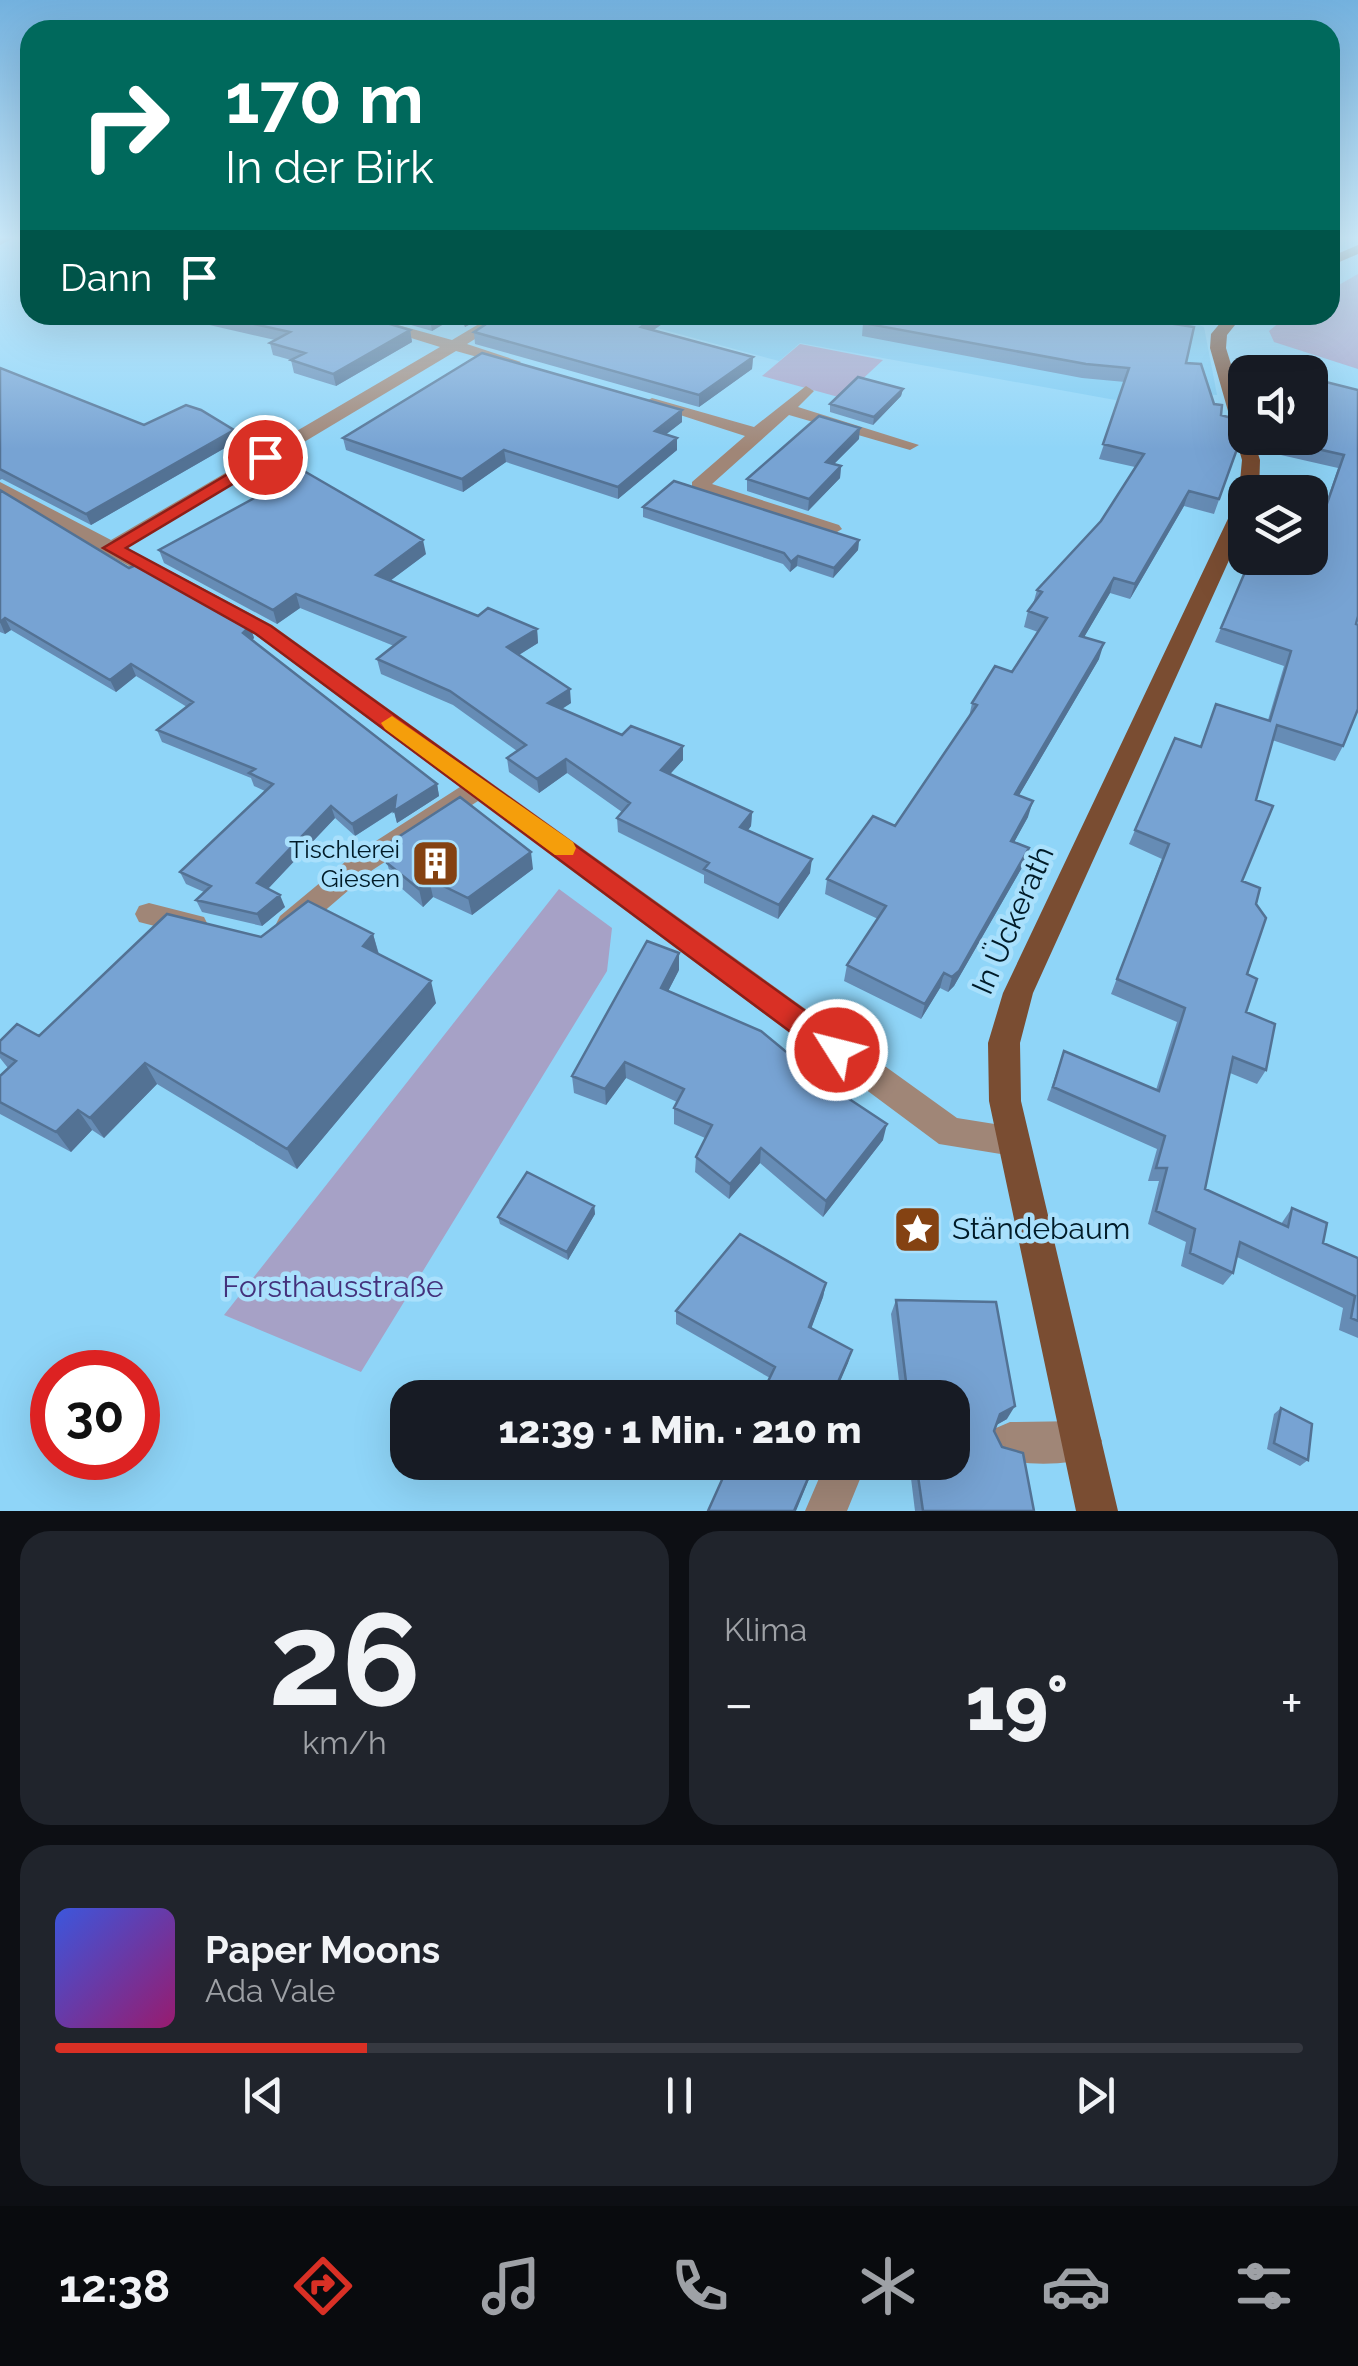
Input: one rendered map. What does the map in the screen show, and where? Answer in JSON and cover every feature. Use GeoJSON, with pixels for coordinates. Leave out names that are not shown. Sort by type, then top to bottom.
{"type":"FeatureCollection","features":[{"type":"Feature","properties":{"kind":"main road"},"geometry":{"type":"LineString","coordinates":[[1228,325],[1218,348],[1251,460],[1250,475]]}},
{"type":"Feature","properties":{"kind":"main road","name":"In Ückerath"},"geometry":{"type":"LineString","coordinates":[[1097,1511],[1014,1140],[1002,1061],[1012,1009],[1228,541]]}},
{"type":"Feature","properties":{"kind":"street"},"geometry":{"type":"LineString","coordinates":[[381,325],[530,368]]}},
{"type":"Feature","properties":{"kind":"street"},"geometry":{"type":"LineString","coordinates":[[112,548],[488,325]]}},
{"type":"Feature","properties":{"kind":"street"},"geometry":{"type":"LineString","coordinates":[[806,392],[699,486],[832,528]]}},
{"type":"Feature","properties":{"kind":"street"},"geometry":{"type":"LineString","coordinates":[[625,395],[758,434]]}},
{"type":"Feature","properties":{"kind":"street"},"geometry":{"type":"LineString","coordinates":[[786,409],[910,445]]}},
{"type":"Feature","properties":{"kind":"street"},"geometry":{"type":"LineString","coordinates":[[0,488],[264,630],[951,1132],[1014,1140]]}},
{"type":"Feature","properties":{"kind":"street"},"geometry":{"type":"LineString","coordinates":[[268,943],[360,864],[480,787]]}},
{"type":"Feature","properties":{"kind":"street"},"geometry":{"type":"LineString","coordinates":[[149,914],[217,931]]}},
{"type":"Feature","properties":{"kind":"street"},"geometry":{"type":"LineString","coordinates":[[1010,1442],[1082,1441]]}},
{"type":"Feature","properties":{"kind":"street"},"geometry":{"type":"LineString","coordinates":[[826,1511],[839,1480]]}},
{"type":"Feature","properties":{"kind":"shaded area"},"geometry":{"type":"Polygon","coordinates":[[[646,325],[1199,325],[1204,327],[1217,395],[1203,394],[1209,417],[800,343],[779,361],[646,325]]]}},
{"type":"Feature","properties":{"kind":"green space"},"geometry":{"type":"Polygon","coordinates":[[[1340,308],[1358,308],[1358,369],[1328,359],[1328,355],[1314,355],[1274,342],[1269,331],[1276,325],[1340,325],[1340,308]]]}},
{"type":"Feature","properties":{"kind":"green space"},"geometry":{"type":"Polygon","coordinates":[[[800,344],[883,360],[842,398],[762,376],[800,344]]]}},
{"type":"Feature","properties":{"kind":"green space","name":"Forsthausstraße"},"geometry":{"type":"Polygon","coordinates":[[[559,889],[612,928],[607,971],[361,1372],[224,1315],[559,889]]]}},
{"type":"Feature","properties":{"kind":"building"},"geometry":{"type":"Polygon","coordinates":[[[259,325],[393,325],[410,330],[333,374],[291,360],[305,353],[270,343],[290,332],[259,325]]]}},
{"type":"Feature","properties":{"kind":"building"},"geometry":{"type":"Polygon","coordinates":[[[485,325],[644,325],[641,327],[753,357],[699,395],[474,332],[485,325]]]}},
{"type":"Feature","properties":{"kind":"building"},"geometry":{"type":"Polygon","coordinates":[[[874,325],[1194,327],[1186,363],[1201,364],[1214,404],[1222,405],[1221,415],[1228,417],[1228,455],[1235,455],[1219,499],[1189,491],[1135,584],[1114,578],[1080,636],[1104,643],[1015,794],[1033,801],[1011,841],[1029,848],[959,971],[952,977],[944,973],[925,1004],[847,965],[886,906],[827,879],[873,816],[895,826],[977,705],[972,703],[995,666],[1012,672],[1047,618],[1028,611],[1042,592],[1037,590],[1101,521],[1144,454],[1103,444],[1129,368],[1086,364],[874,325]]]}},
{"type":"Feature","properties":{"kind":"building"},"geometry":{"type":"Polygon","coordinates":[[[482,353],[682,410],[655,431],[677,438],[618,487],[504,450],[462,479],[343,438],[482,353]]]}},
{"type":"Feature","properties":{"kind":"building"},"geometry":{"type":"Polygon","coordinates":[[[0,368],[144,425],[186,405],[234,430],[86,514],[0,469],[0,368]]]}},
{"type":"Feature","properties":{"kind":"building"},"geometry":{"type":"Polygon","coordinates":[[[858,377],[903,389],[874,417],[830,404],[858,377]]]}},
{"type":"Feature","properties":{"kind":"building"},"geometry":{"type":"Polygon","coordinates":[[[1328,382],[1358,390],[1358,709],[1343,746],[1277,725],[1256,800],[1273,806],[1242,881],[1260,888],[1256,904],[1266,918],[1247,974],[1257,979],[1246,1012],[1275,1024],[1266,1070],[1233,1057],[1205,1189],[1288,1227],[1292,1208],[1327,1223],[1323,1243],[1358,1258],[1358,1321],[1351,1318],[1355,1296],[1240,1242],[1233,1273],[1190,1253],[1195,1229],[1156,1211],[1167,1168],[1156,1168],[1165,1136],[1053,1087],[1064,1051],[1159,1091],[1185,1008],[1117,979],[1169,844],[1135,830],[1175,738],[1201,747],[1216,704],[1270,721],[1291,651],[1221,628],[1244,575],[1328,575],[1328,501],[1344,455],[1328,451],[1328,382]]]}},
{"type":"Feature","properties":{"kind":"building"},"geometry":{"type":"Polygon","coordinates":[[[819,416],[860,428],[826,462],[841,466],[809,499],[747,479],[819,416]]]}},
{"type":"Feature","properties":{"kind":"building"},"geometry":{"type":"Polygon","coordinates":[[[304,471],[423,540],[376,575],[478,616],[488,608],[537,629],[507,647],[570,689],[548,703],[622,735],[631,726],[683,746],[661,770],[752,812],[740,827],[812,859],[779,905],[704,869],[709,863],[617,818],[630,803],[566,759],[537,779],[507,758],[526,745],[450,691],[377,659],[405,637],[296,594],[273,610],[159,550],[304,471]]]}},
{"type":"Feature","properties":{"kind":"building"},"geometry":{"type":"Polygon","coordinates":[[[674,481],[859,540],[834,568],[798,556],[791,562],[784,553],[643,507],[674,481]]]}},
{"type":"Feature","properties":{"kind":"building"},"geometry":{"type":"Polygon","coordinates":[[[0,490],[129,568],[136,565],[250,626],[243,633],[437,784],[394,811],[396,796],[352,824],[331,806],[257,883],[280,895],[257,914],[196,900],[211,886],[180,872],[273,784],[249,773],[255,769],[157,730],[193,702],[131,664],[110,680],[5,618],[0,622],[0,490]]]}},
{"type":"Feature","properties":{"kind":"building"},"geometry":{"type":"Polygon","coordinates":[[[460,797],[531,852],[468,898],[429,879],[419,889],[387,863],[389,843],[460,797]]]}},
{"type":"Feature","properties":{"kind":"building"},"geometry":{"type":"Polygon","coordinates":[[[308,901],[373,934],[363,946],[431,981],[287,1149],[145,1063],[90,1118],[78,1110],[56,1132],[0,1102],[0,1076],[16,1061],[0,1052],[0,1041],[17,1024],[39,1036],[167,914],[261,937],[308,901]]]}},
{"type":"Feature","properties":{"kind":"building"},"geometry":{"type":"Polygon","coordinates":[[[647,941],[679,953],[661,988],[761,1031],[819,1079],[887,1124],[826,1201],[761,1148],[730,1184],[696,1157],[712,1125],[674,1108],[684,1089],[625,1062],[605,1089],[572,1076],[647,941]]]}},
{"type":"Feature","properties":{"kind":"building"},"geometry":{"type":"Polygon","coordinates":[[[527,1172],[594,1206],[567,1252],[498,1217],[527,1172]]]}},
{"type":"Feature","properties":{"kind":"building"},"geometry":{"type":"Polygon","coordinates":[[[740,1234],[826,1283],[809,1327],[852,1350],[839,1380],[769,1380],[775,1367],[676,1311],[740,1234]]]}},
{"type":"Feature","properties":{"kind":"building"},"geometry":{"type":"Polygon","coordinates":[[[896,1300],[996,1302],[1015,1406],[1000,1414],[994,1431],[1002,1447],[1023,1453],[1034,1511],[923,1511],[919,1480],[970,1480],[970,1380],[906,1380],[896,1300]]]}},
{"type":"Feature","properties":{"kind":"building"},"geometry":{"type":"Polygon","coordinates":[[[1281,1408],[1312,1424],[1308,1460],[1274,1443],[1281,1408]]]}},
{"type":"Feature","properties":{"kind":"building"},"geometry":{"type":"Polygon","coordinates":[[[722,1480],[807,1480],[794,1511],[708,1511],[722,1480]]]}},
{"type":"Feature","properties":{"kind":"slow traffic"},"geometry":{"type":"LineString","coordinates":[[392,723],[564,848]]}},
{"type":"Feature","properties":{"kind":"place","name":"Tischlerei Giesen"},"geometry":{"type":"Point","coordinates":[435,863]}},
{"type":"Feature","properties":{"kind":"place","name":"Ständebaum"},"geometry":{"type":"Point","coordinates":[917,1229]}},
{"type":"Feature","properties":{"kind":"route"},"geometry":{"type":"LineString","coordinates":[[265,457],[112,548],[264,630],[837,1050]]}}]}
